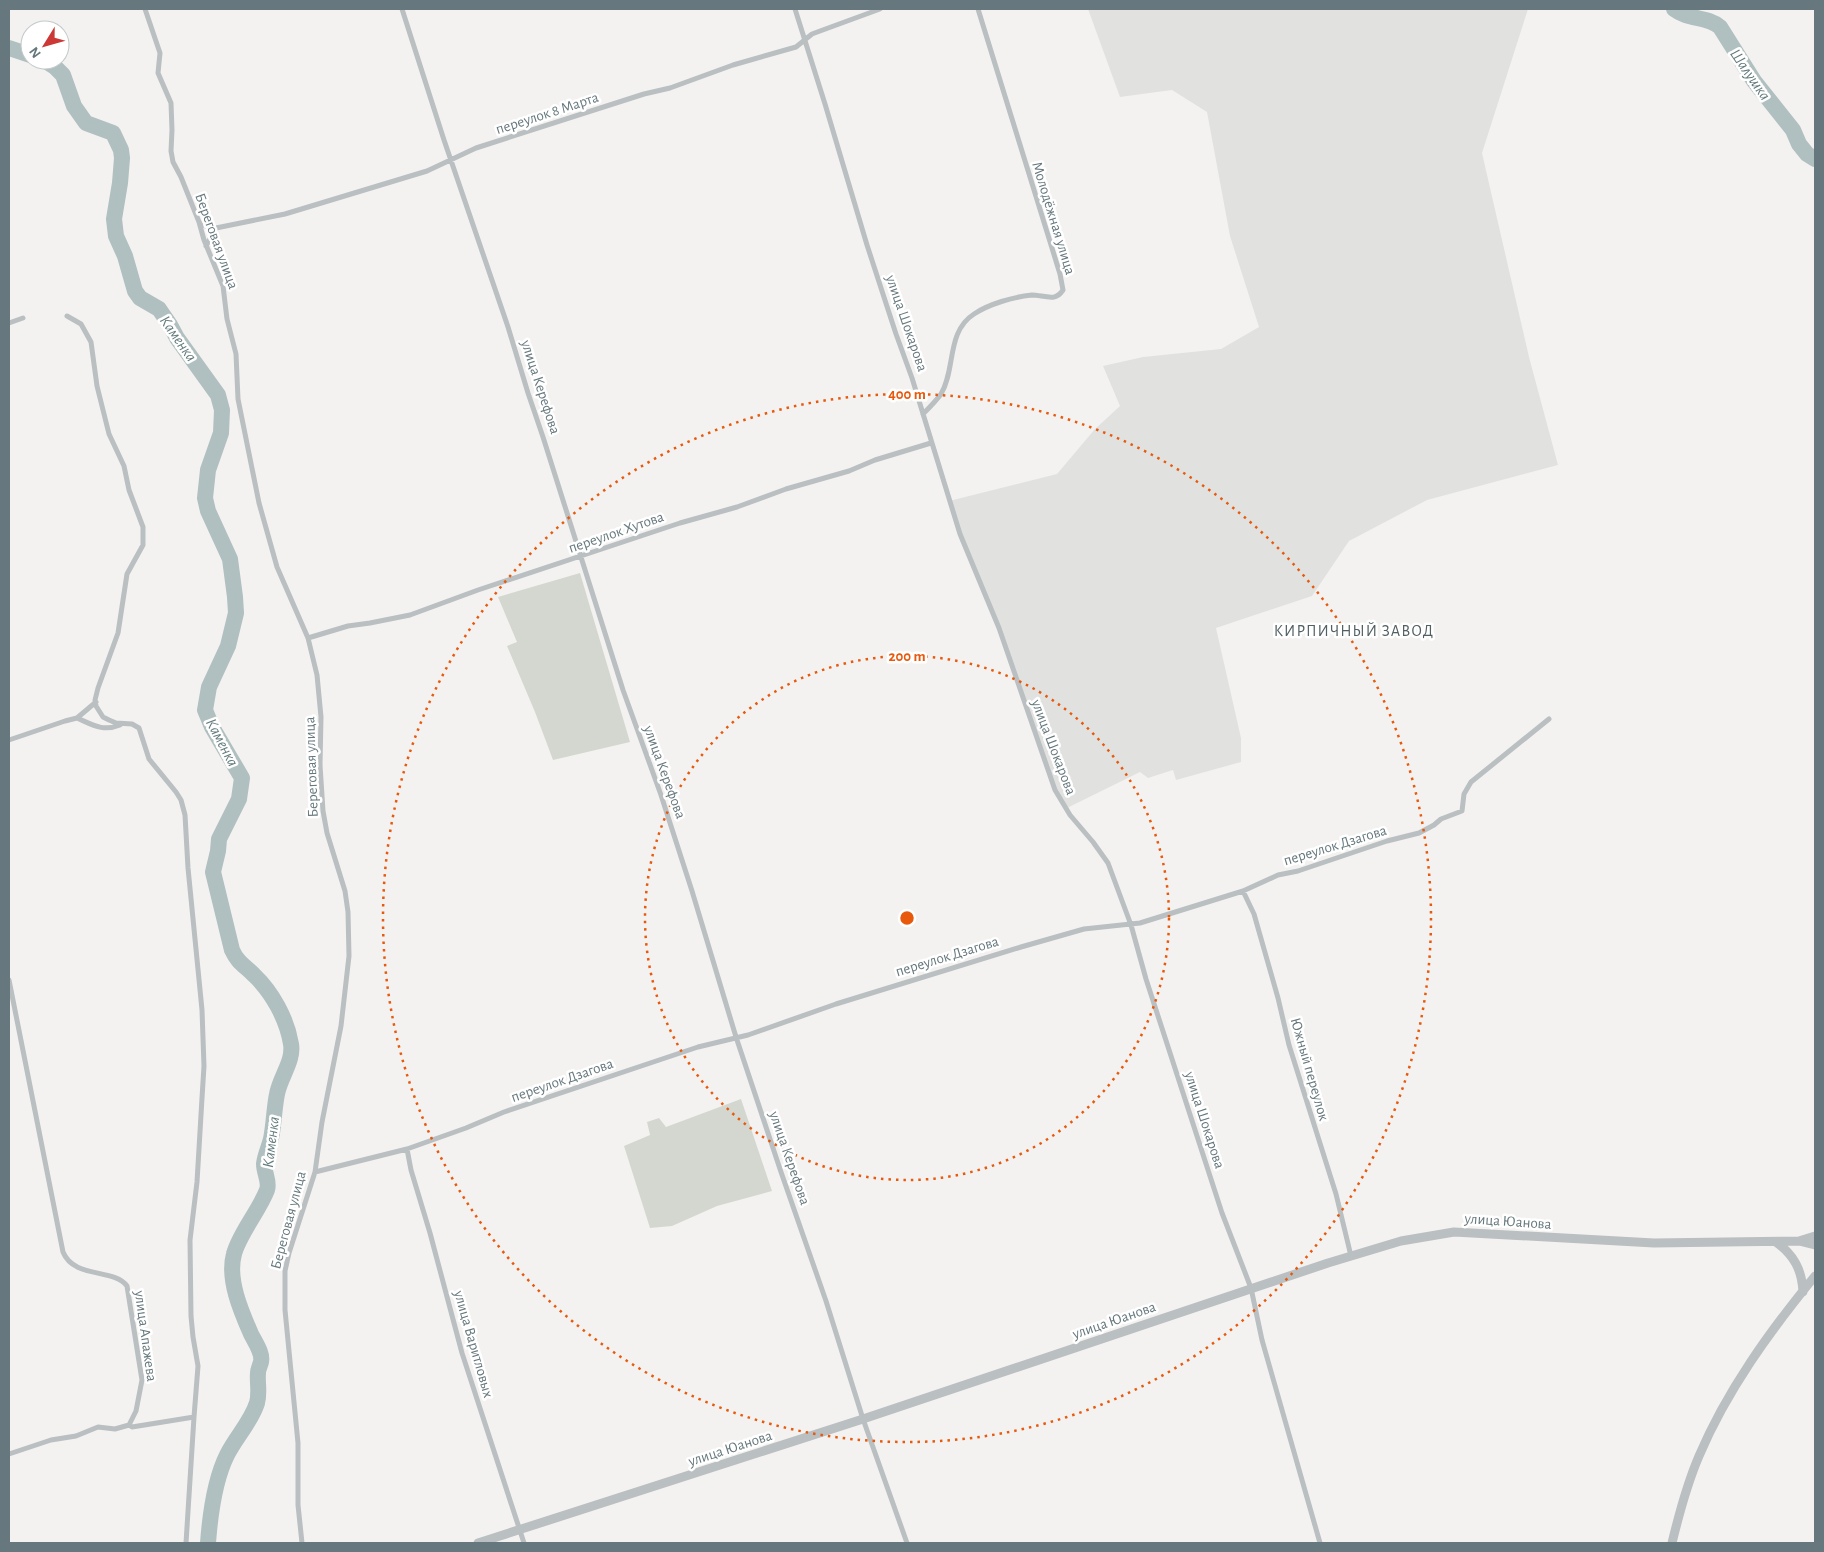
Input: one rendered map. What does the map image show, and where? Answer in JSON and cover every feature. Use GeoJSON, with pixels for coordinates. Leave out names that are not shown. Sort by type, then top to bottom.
{"type":"FeatureCollection","features":[{"type":"Feature","properties":{"kind":"street","name":"Береговая улица"},"geometry":{"type":"LineString","coordinates":[[146,9],[160,53],[158,73],[171,103],[171,156],[223,286],[227,319],[236,354],[238,400],[258,503],[277,567],[308,638],[320,700],[320,765],[323,811],[327,834],[345,891],[350,938],[342,1025],[322,1122],[315,1172],[285,1271],[285,1310],[298,1442],[298,1505],[302,1543]]}},
{"type":"Feature","properties":{"kind":"street","name":"улица Керефова"},"geometry":{"type":"LineString","coordinates":[[402,9],[508,326],[525,386],[582,557],[626,700],[661,795],[736,1037],[826,1302],[862,1419],[907,1543]]}},
{"type":"Feature","properties":{"kind":"street","name":"улица Шокарова"},"geometry":{"type":"LineString","coordinates":[[795,9],[867,245],[923,414],[960,534],[999,628],[1055,790],[1070,815],[1108,863],[1130,925],[1222,1213],[1251,1288],[1262,1340],[1320,1543]]}},
{"type":"Feature","properties":{"kind":"street","name":"переулок 8 Марта"},"geometry":{"type":"LineString","coordinates":[[216,228],[307,208],[427,172],[476,148],[796,47],[820,30],[880,9]]}},
{"type":"Feature","properties":{"kind":"street","name":"Молодёжная улица"},"geometry":{"type":"LineString","coordinates":[[923,414],[941,394],[958,335],[962,324],[968,318],[981,310],[1006,301],[1032,295],[1054,297],[1063,290],[1060,274],[978,9]]}},
{"type":"Feature","properties":{"kind":"street"},"geometry":{"type":"LineString","coordinates":[[199,222],[216,228],[206,246]]}},
{"type":"Feature","properties":{"kind":"street"},"geometry":{"type":"LineString","coordinates":[[67,316],[80,324],[91,342],[97,386],[109,434],[124,466],[129,490],[143,527],[143,545],[127,574],[118,633],[98,688],[96,702],[99,712],[103,717],[116,723],[132,724],[139,728],[149,759],[176,792],[181,800],[185,815],[188,868],[202,1010],[204,1066],[197,1182],[190,1240],[191,1316],[198,1366],[186,1543]]}},
{"type":"Feature","properties":{"kind":"street"},"geometry":{"type":"LineString","coordinates":[[9,323],[23,318]]}},
{"type":"Feature","properties":{"kind":"street","name":"переулок Хутова"},"geometry":{"type":"LineString","coordinates":[[308,638],[348,626],[370,624],[410,615],[478,590],[931,443]]}},
{"type":"Feature","properties":{"kind":"street"},"geometry":{"type":"LineString","coordinates":[[9,740],[78,718],[96,702]]}},
{"type":"Feature","properties":{"kind":"street"},"geometry":{"type":"LineString","coordinates":[[78,718],[94,727],[101,728],[122,724]]}},
{"type":"Feature","properties":{"kind":"street","name":"переулок Дзагова"},"geometry":{"type":"LineString","coordinates":[[315,1172],[407,1149],[585,1084],[698,1047],[748,1035],[836,1004],[1036,942],[1084,929],[1140,923],[1243,891],[1278,875],[1298,871],[1419,833],[1441,819],[1462,811],[1464,794],[1471,782],[1549,719]]}},
{"type":"Feature","properties":{"kind":"street","name":"Южный переулок"},"geometry":{"type":"LineString","coordinates":[[1243,891],[1248,899],[1261,938],[1289,1045],[1336,1194],[1351,1256]]}},
{"type":"Feature","properties":{"kind":"street","name":"улица Апажева"},"geometry":{"type":"LineString","coordinates":[[9,980],[63,1252],[66,1259],[74,1266],[120,1281],[127,1286],[142,1380],[136,1411],[128,1425]]}},
{"type":"Feature","properties":{"kind":"street","name":"улица Варитловых"},"geometry":{"type":"LineString","coordinates":[[407,1149],[410,1170],[430,1233],[462,1353],[524,1543]]}},
{"type":"Feature","properties":{"kind":"street","name":"улица Юанова"},"geometry":{"type":"LineString","coordinates":[[478,1543],[862,1419],[1251,1288],[1408,1239],[1454,1232],[1654,1243],[1800,1241]]}},
{"type":"Feature","properties":{"kind":"street"},"geometry":{"type":"LineString","coordinates":[[1800,1241],[1815,1236]]}},
{"type":"Feature","properties":{"kind":"street"},"geometry":{"type":"LineString","coordinates":[[1800,1241],[1815,1245]]}},
{"type":"Feature","properties":{"kind":"street"},"geometry":{"type":"LineString","coordinates":[[1776,1242],[1791,1254],[1797,1264],[1802,1280],[1802,1292]]}},
{"type":"Feature","properties":{"kind":"street"},"geometry":{"type":"LineString","coordinates":[[1672,1543],[1690,1479],[1714,1424],[1750,1364],[1815,1276]]}},
{"type":"Feature","properties":{"kind":"street"},"geometry":{"type":"LineString","coordinates":[[9,1454],[52,1440],[76,1436],[98,1427],[115,1429],[128,1425],[132,1427],[194,1417]]}},
{"type":"Feature","properties":{"kind":"shaded area"},"geometry":{"type":"Polygon","coordinates":[[[1088,9],[1528,9],[1482,153],[1529,357],[1558,465],[1427,500],[1349,541],[1312,596],[1216,628],[1241,738],[1241,762],[1176,780],[1173,770],[1148,778],[1140,772],[1065,809],[949,501],[1057,474],[1095,429],[1120,406],[1103,366],[1143,357],[1221,349],[1259,327],[1230,236],[1207,112],[1172,90],[1120,97],[1088,9]]]}},
{"type":"Feature","properties":{"kind":"shaded area"},"geometry":{"type":"Polygon","coordinates":[[[580,573],[630,742],[553,760],[507,646],[517,642],[498,597],[580,573]]]}},
{"type":"Feature","properties":{"kind":"shaded area"},"geometry":{"type":"Polygon","coordinates":[[[741,1099],[772,1191],[717,1206],[672,1226],[650,1228],[624,1146],[650,1135],[647,1122],[659,1118],[666,1127],[741,1099]]]}},
{"type":"Feature","properties":{"kind":"waterway","name":"Шалушка"},"geometry":{"type":"LineString","coordinates":[[1674,9],[1685,15],[1709,21],[1720,27],[1754,81],[1793,130],[1799,144],[1807,154],[1815,159]]}},
{"type":"Feature","properties":{"kind":"waterway","name":"Каменка"},"geometry":{"type":"LineString","coordinates":[[9,48],[20,52]]}},
{"type":"Feature","properties":{"kind":"waterway","name":"Каменка"},"geometry":{"type":"LineString","coordinates":[[58,70],[63,75],[74,106],[86,123],[113,133],[121,150],[120,183],[114,219],[116,236],[125,256],[135,291],[140,298],[159,309],[177,338],[218,395],[222,410],[221,433],[208,470],[205,498],[208,511],[230,559],[236,613],[228,646],[209,687],[205,710],[212,727],[242,778],[239,799],[219,839],[213,872],[232,950],[239,961],[261,982],[273,998],[286,1025],[291,1044],[289,1063],[277,1094],[271,1139],[264,1164],[268,1184],[267,1190],[240,1239],[232,1264],[232,1274],[239,1305],[261,1355],[258,1372],[258,1399],[251,1417],[227,1455],[219,1475],[210,1521],[208,1543]]}},
{"type":"Feature","properties":{"kind":"district","name":"КИРПИЧНЫЙ ЗАВОД"},"geometry":{"type":"Point","coordinates":[1354,630]}}]}
